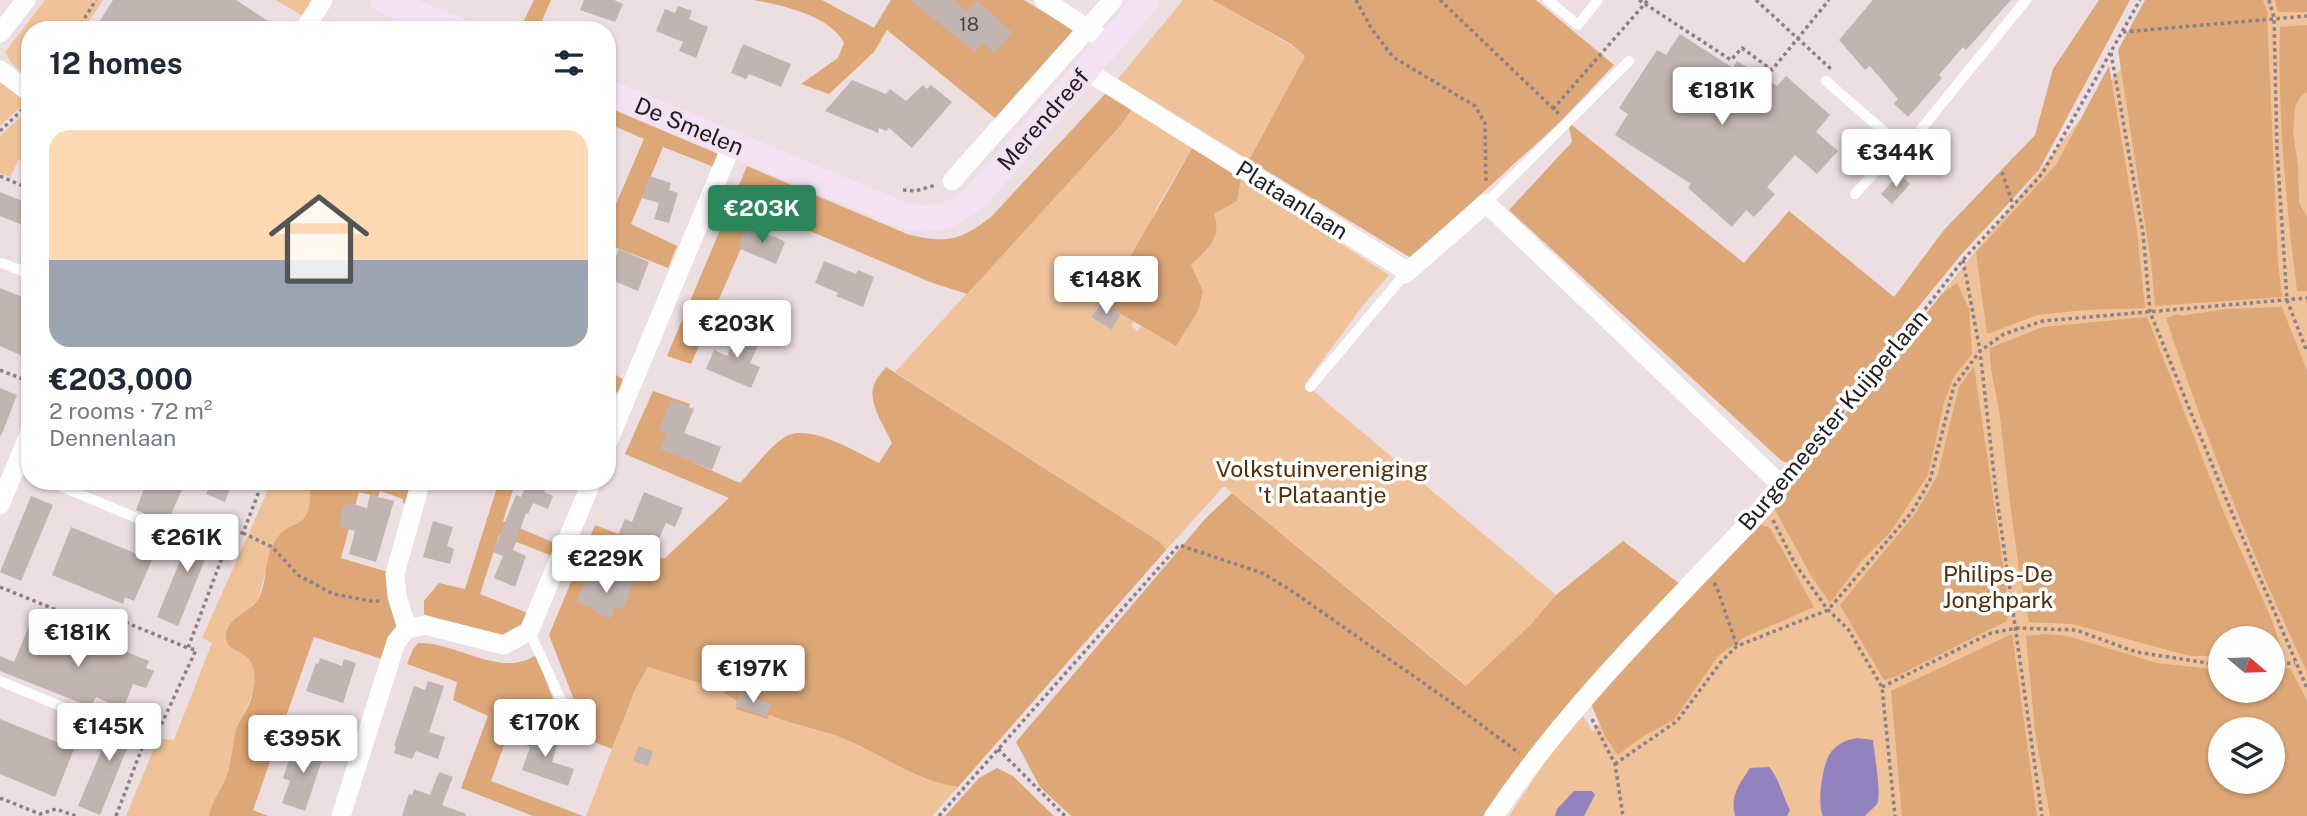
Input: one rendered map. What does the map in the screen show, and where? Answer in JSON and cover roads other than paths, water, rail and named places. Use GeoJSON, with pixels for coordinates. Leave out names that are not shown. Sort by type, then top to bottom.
{"type":"FeatureCollection","features":[{"type":"Feature","properties":{"kind":"street"},"geometry":{"type":"LineString","coordinates":[[0,33],[26,0]]}},
{"type":"Feature","properties":{"kind":"street"},"geometry":{"type":"LineString","coordinates":[[310,21],[323,0]]}},
{"type":"Feature","properties":{"kind":"street"},"geometry":{"type":"LineString","coordinates":[[383,0],[429,21]]}},
{"type":"Feature","properties":{"kind":"street"},"geometry":{"type":"LineString","coordinates":[[1044,0],[1098,36]]}},
{"type":"Feature","properties":{"kind":"street","name":"Merendreef"},"geometry":{"type":"LineString","coordinates":[[928,220],[953,213],[976,197],[1085,70],[1113,0]]}},
{"type":"Feature","properties":{"kind":"street","name":"Merendreef"},"geometry":{"type":"LineString","coordinates":[[952,181],[1098,36],[1147,0]]}},
{"type":"Feature","properties":{"kind":"street"},"geometry":{"type":"LineString","coordinates":[[0,70],[21,86]]}},
{"type":"Feature","properties":{"kind":"street","name":"Plataanlaan"},"geometry":{"type":"LineString","coordinates":[[1085,70],[1405,270],[1405,274]]}},
{"type":"Feature","properties":{"kind":"street","name":"De Smelen"},"geometry":{"type":"LineString","coordinates":[[616,96],[905,216],[928,220]]}},
{"type":"Feature","properties":{"kind":"street"},"geometry":{"type":"LineString","coordinates":[[616,422],[732,145]]}},
{"type":"Feature","properties":{"kind":"street"},"geometry":{"type":"LineString","coordinates":[[1405,274],[1486,203]]}},
{"type":"Feature","properties":{"kind":"street","name":"Burgemeester Kuijperlaan"},"geometry":{"type":"LineString","coordinates":[[1486,203],[1781,485],[1763,508],[1583,702],[1531,762],[1494,816]]}},
{"type":"Feature","properties":{"kind":"street"},"geometry":{"type":"LineString","coordinates":[[2,495],[21,471]]}},
{"type":"Feature","properties":{"kind":"street"},"geometry":{"type":"LineString","coordinates":[[407,629],[395,574],[418,490]]}},
{"type":"Feature","properties":{"kind":"street"},"geometry":{"type":"LineString","coordinates":[[341,816],[396,642],[407,629],[425,625],[504,645],[529,631],[588,490]]}},
{"type":"Feature","properties":{"kind":"lane"},"geometry":{"type":"LineString","coordinates":[[1548,0],[1578,25],[1598,0]]}},
{"type":"Feature","properties":{"kind":"lane"},"geometry":{"type":"LineString","coordinates":[[1826,80],[1894,140],[1913,139],[2026,0]]}},
{"type":"Feature","properties":{"kind":"lane"},"geometry":{"type":"LineString","coordinates":[[1486,203],[1629,61]]}},
{"type":"Feature","properties":{"kind":"lane"},"geometry":{"type":"LineString","coordinates":[[1855,194],[1905,139]]}},
{"type":"Feature","properties":{"kind":"lane"},"geometry":{"type":"LineString","coordinates":[[2,263],[21,270]]}},
{"type":"Feature","properties":{"kind":"lane"},"geometry":{"type":"LineString","coordinates":[[1310,387],[1405,274]]}},
{"type":"Feature","properties":{"kind":"lane"},"geometry":{"type":"LineString","coordinates":[[70,490],[144,521]]}},
{"type":"Feature","properties":{"kind":"lane"},"geometry":{"type":"LineString","coordinates":[[529,631],[562,702],[559,716]]}},
{"type":"Feature","properties":{"kind":"lane"},"geometry":{"type":"LineString","coordinates":[[0,681],[70,710]]}},
{"type":"Feature","properties":{"kind":"park label","name":"Volkstuinvereniging 't Plataantje"},"geometry":{"type":"Point","coordinates":[1322,482]}},
{"type":"Feature","properties":{"kind":"park label","name":"Philips-De Jonghpark"},"geometry":{"type":"Point","coordinates":[1998,587]}}]}
